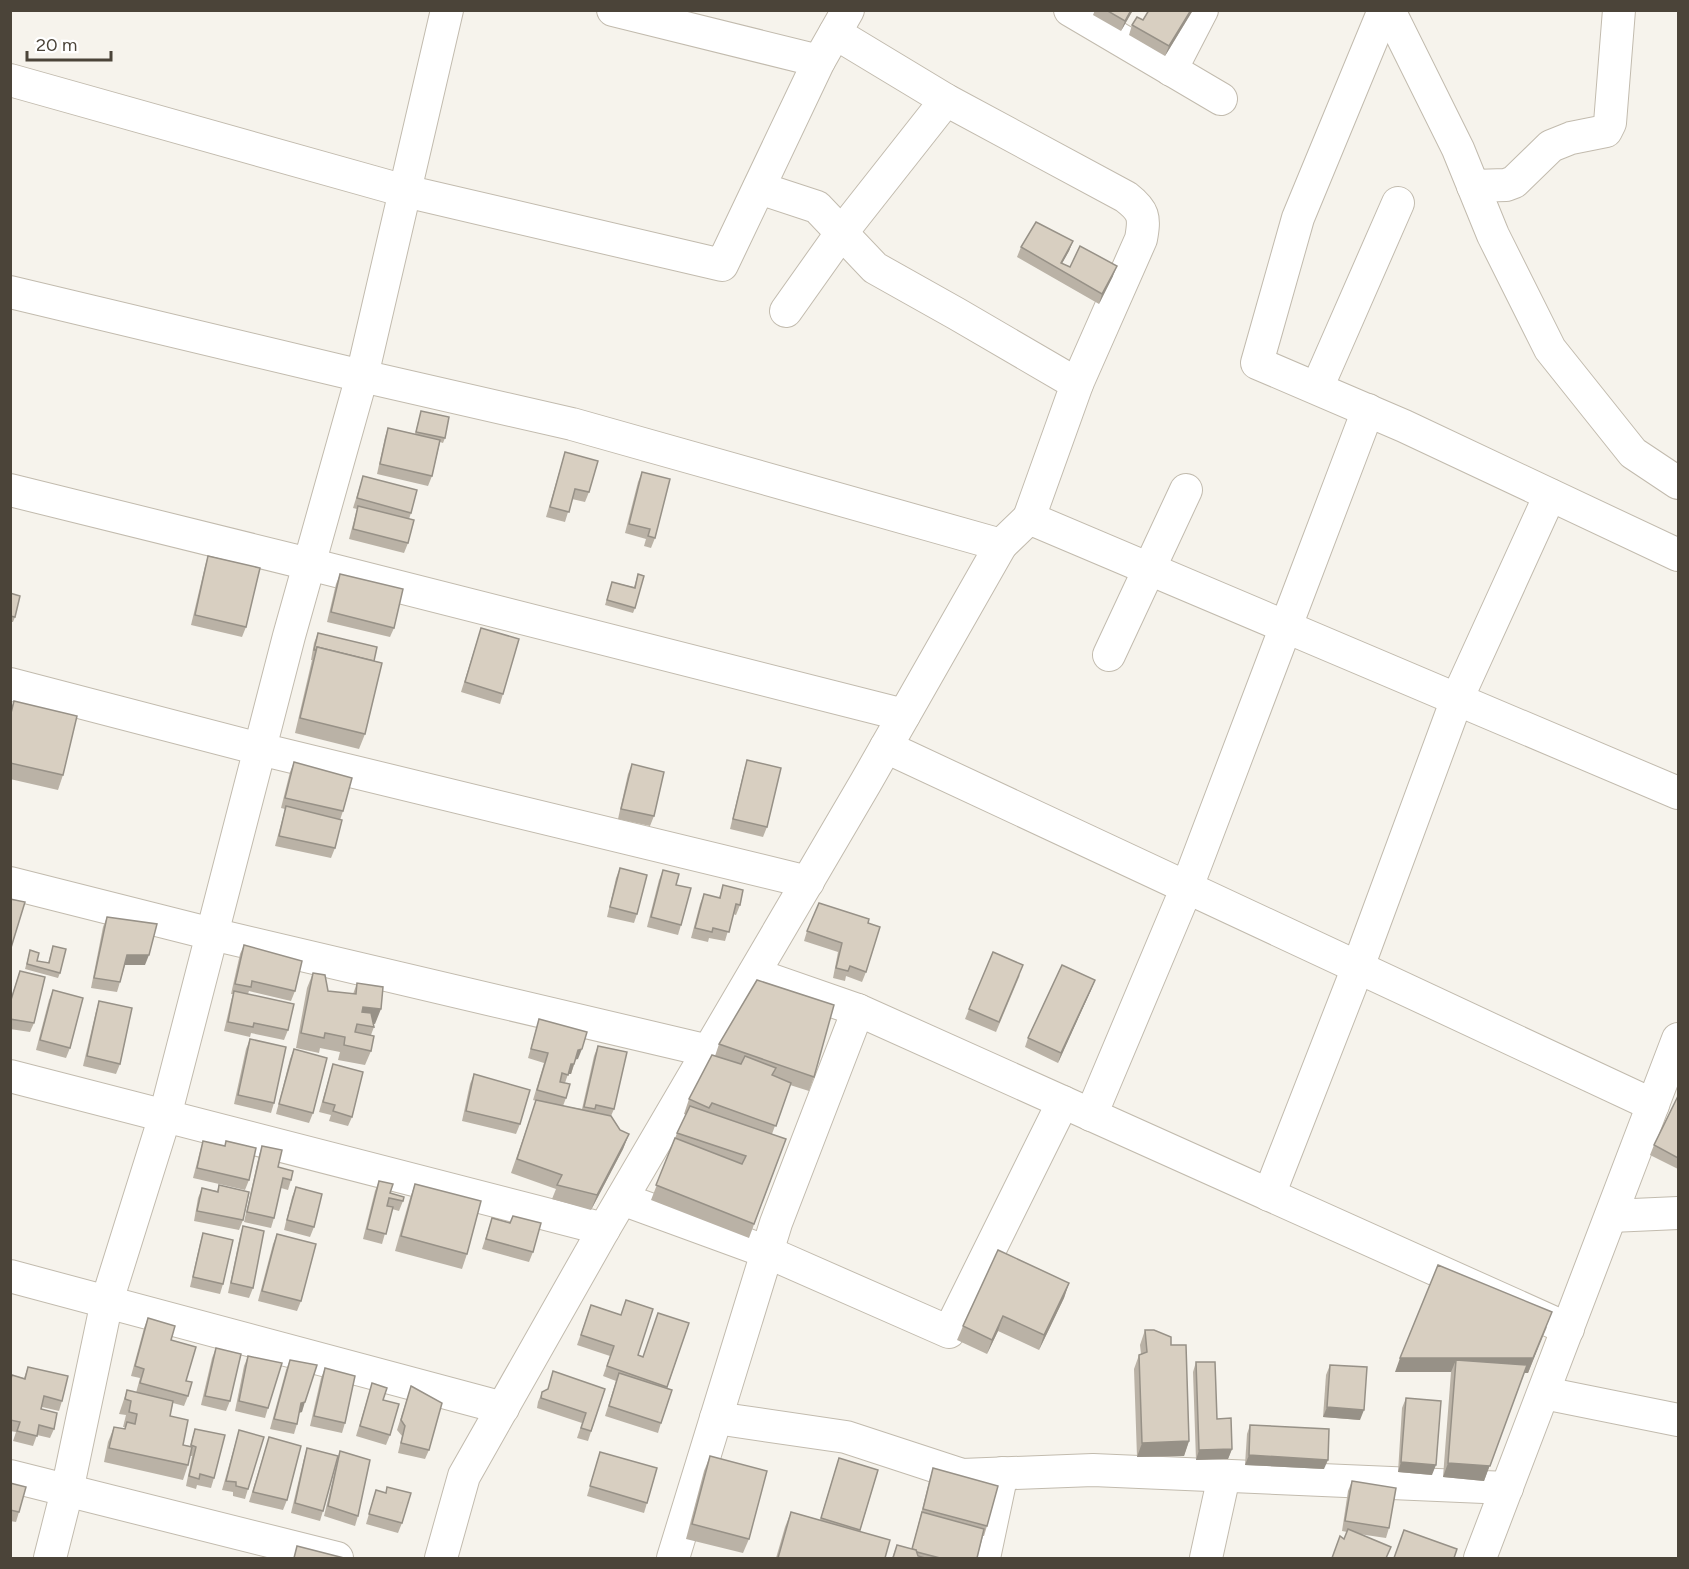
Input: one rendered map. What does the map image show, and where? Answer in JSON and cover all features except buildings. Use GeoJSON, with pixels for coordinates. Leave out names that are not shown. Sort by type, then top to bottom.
{"type":"FeatureCollection","features":[{"type":"Feature","properties":{"kind":"street"},"geometry":{"type":"LineString","coordinates":[[50,1558],[68,1491],[107,1301],[165,1116],[260,748],[362,376],[447,10]]}},
{"type":"Feature","properties":{"kind":"street"},"geometry":{"type":"LineString","coordinates":[[613,10],[648,15],[819,61]]}},
{"type":"Feature","properties":{"kind":"street"},"geometry":{"type":"LineString","coordinates":[[1171,70],[1203,10]]}},
{"type":"Feature","properties":{"kind":"street"},"geometry":{"type":"LineString","coordinates":[[1384,10],[1298,218],[1257,363],[1368,410],[1678,555]]}},
{"type":"Feature","properties":{"kind":"street"},"geometry":{"type":"LineString","coordinates":[[1389,10],[1458,149],[1493,234],[1550,349],[1633,453],[1678,483]]}},
{"type":"Feature","properties":{"kind":"street"},"geometry":{"type":"LineString","coordinates":[[1473,186],[1506,185],[1514,182],[1551,146],[1571,138],[1606,131],[1610,123],[1619,10]]}},
{"type":"Feature","properties":{"kind":"street"},"geometry":{"type":"LineString","coordinates":[[1073,11],[1221,99]]}},
{"type":"Feature","properties":{"kind":"street"},"geometry":{"type":"LineString","coordinates":[[10,80],[405,191],[722,265],[819,61],[841,22],[946,100],[1126,196],[1139,207],[1144,223],[1141,239],[1077,384],[1029,518],[1000,545],[904,716],[604,1229],[464,1476],[441,1558]]}},
{"type":"Feature","properties":{"kind":"street"},"geometry":{"type":"LineString","coordinates":[[786,311],[842,232],[946,100]]}},
{"type":"Feature","properties":{"kind":"street"},"geometry":{"type":"LineString","coordinates":[[759,188],[817,207],[875,268],[1077,384]]}},
{"type":"Feature","properties":{"kind":"street"},"geometry":{"type":"LineString","coordinates":[[1317,388],[1398,203]]}},
{"type":"Feature","properties":{"kind":"street"},"geometry":{"type":"LineString","coordinates":[[10,292],[572,424],[1000,545]]}},
{"type":"Feature","properties":{"kind":"street"},"geometry":{"type":"LineString","coordinates":[[1091,1115],[1187,887],[1368,410]]}},
{"type":"Feature","properties":{"kind":"street"},"geometry":{"type":"LineString","coordinates":[[10,490],[904,716]]}},
{"type":"Feature","properties":{"kind":"street"},"geometry":{"type":"LineString","coordinates":[[1109,655],[1186,490]]}},
{"type":"Feature","properties":{"kind":"street"},"geometry":{"type":"LineString","coordinates":[[1269,1195],[1358,967],[1457,699],[1550,495]]}},
{"type":"Feature","properties":{"kind":"street"},"geometry":{"type":"LineString","coordinates":[[1029,518],[1678,793]]}},
{"type":"Feature","properties":{"kind":"street"},"geometry":{"type":"LineString","coordinates":[[10,684],[260,748],[808,882]]}},
{"type":"Feature","properties":{"kind":"street"},"geometry":{"type":"LineString","coordinates":[[886,747],[1653,1105]]}},
{"type":"Feature","properties":{"kind":"street"},"geometry":{"type":"LineString","coordinates":[[10,883],[212,934],[709,1051]]}},
{"type":"Feature","properties":{"kind":"street"},"geometry":{"type":"LineString","coordinates":[[754,974],[858,1010],[1568,1329]]}},
{"type":"Feature","properties":{"kind":"street"},"geometry":{"type":"LineString","coordinates":[[673,1558],[767,1252],[858,1010]]}},
{"type":"Feature","properties":{"kind":"street"},"geometry":{"type":"LineString","coordinates":[[1480,1558],[1678,1039]]}},
{"type":"Feature","properties":{"kind":"street"},"geometry":{"type":"LineString","coordinates":[[10,1076],[604,1229]]}},
{"type":"Feature","properties":{"kind":"street"},"geometry":{"type":"LineString","coordinates":[[622,1199],[767,1252],[949,1332],[1063,1102]]}},
{"type":"Feature","properties":{"kind":"street"},"geometry":{"type":"LineString","coordinates":[[1611,1216],[1678,1213]]}},
{"type":"Feature","properties":{"kind":"street"},"geometry":{"type":"LineString","coordinates":[[10,1276],[503,1408]]}},
{"type":"Feature","properties":{"kind":"street"},"geometry":{"type":"LineString","coordinates":[[1544,1393],[1678,1420]]}},
{"type":"Feature","properties":{"kind":"street"},"geometry":{"type":"LineString","coordinates":[[716,1418],[846,1437],[962,1475],[1093,1470],[1507,1488]]}},
{"type":"Feature","properties":{"kind":"street"},"geometry":{"type":"LineString","coordinates":[[984,1558],[1002,1473]]}},
{"type":"Feature","properties":{"kind":"street"},"geometry":{"type":"LineString","coordinates":[[10,1476],[338,1558]]}},
{"type":"Feature","properties":{"kind":"street"},"geometry":{"type":"LineString","coordinates":[[1206,1558],[1224,1476]]}}]}
